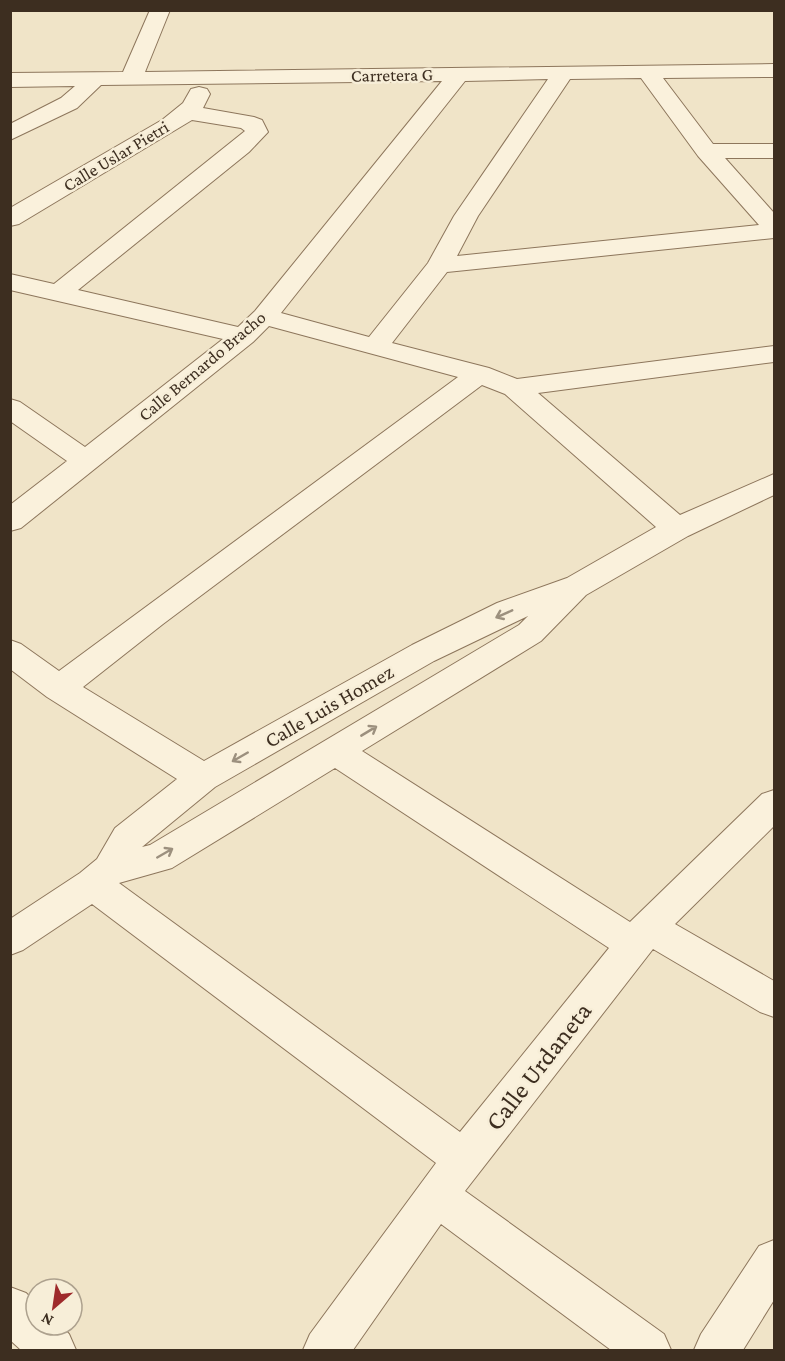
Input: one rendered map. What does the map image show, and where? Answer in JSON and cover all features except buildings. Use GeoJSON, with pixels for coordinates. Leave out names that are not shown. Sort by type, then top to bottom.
{"type":"FeatureCollection","features":[{"type":"Feature","properties":{"kind":"street"},"geometry":{"type":"LineString","coordinates":[[132,79],[160,10]]}},
{"type":"Feature","properties":{"kind":"street","name":"Carretera G"},"geometry":{"type":"LineString","coordinates":[[10,80],[774,70]]}},
{"type":"Feature","properties":{"kind":"street"},"geometry":{"type":"LineString","coordinates":[[647,72],[706,151],[774,229]]}},
{"type":"Feature","properties":{"kind":"street"},"geometry":{"type":"LineString","coordinates":[[375,347],[439,265],[466,216],[563,73]]}},
{"type":"Feature","properties":{"kind":"street","name":"Calle Bernardo Bracho"},"geometry":{"type":"LineString","coordinates":[[10,521],[254,326],[459,74]]}},
{"type":"Feature","properties":{"kind":"street","name":"Calle Uslar Pietri"},"geometry":{"type":"LineString","coordinates":[[10,219],[188,112],[197,102],[203,77]]}},
{"type":"Feature","properties":{"kind":"street"},"geometry":{"type":"LineString","coordinates":[[10,134],[69,104],[94,80]]}},
{"type":"Feature","properties":{"kind":"street"},"geometry":{"type":"LineString","coordinates":[[60,292],[241,147],[256,132],[254,125],[246,122],[188,112]]}},
{"type":"Feature","properties":{"kind":"street"},"geometry":{"type":"LineString","coordinates":[[706,151],[774,151]]}},
{"type":"Feature","properties":{"kind":"street"},"geometry":{"type":"LineString","coordinates":[[439,265],[774,229]]}},
{"type":"Feature","properties":{"kind":"street"},"geometry":{"type":"LineString","coordinates":[[10,282],[375,347],[478,374],[515,388],[676,529]]}},
{"type":"Feature","properties":{"kind":"street"},"geometry":{"type":"LineString","coordinates":[[515,388],[774,354]]}},
{"type":"Feature","properties":{"kind":"street"},"geometry":{"type":"LineString","coordinates":[[59,688],[152,616],[478,374]]}},
{"type":"Feature","properties":{"kind":"street"},"geometry":{"type":"LineString","coordinates":[[10,408],[86,461]]}},
{"type":"Feature","properties":{"kind":"street","name":"Calle Luis Homez"},"geometry":{"type":"LineString","coordinates":[[101,876],[128,838],[203,778],[423,653],[508,611],[578,586],[676,529],[774,484]]}},
{"type":"Feature","properties":{"kind":"street","name":"Calle Luis Homez"},"geometry":{"type":"LineString","coordinates":[[10,939],[101,876],[159,858],[530,633],[578,586]]}},
{"type":"Feature","properties":{"kind":"street"},"geometry":{"type":"LineString","coordinates":[[10,652],[59,688],[203,778]]}},
{"type":"Feature","properties":{"kind":"street"},"geometry":{"type":"LineString","coordinates":[[336,752],[641,936],[774,1000]]}},
{"type":"Feature","properties":{"kind":"street","name":"Calle Urdaneta"},"geometry":{"type":"LineString","coordinates":[[326,1350],[436,1195],[641,936],[774,804]]}},
{"type":"Feature","properties":{"kind":"street"},"geometry":{"type":"LineString","coordinates":[[101,876],[464,1159]]}},
{"type":"Feature","properties":{"kind":"street"},"geometry":{"type":"LineString","coordinates":[[436,1195],[648,1350]]}},
{"type":"Feature","properties":{"kind":"street"},"geometry":{"type":"LineString","coordinates":[[717,1350],[774,1261]]}},
{"type":"Feature","properties":{"kind":"street"},"geometry":{"type":"LineString","coordinates":[[10,1310],[53,1350]]}}]}
